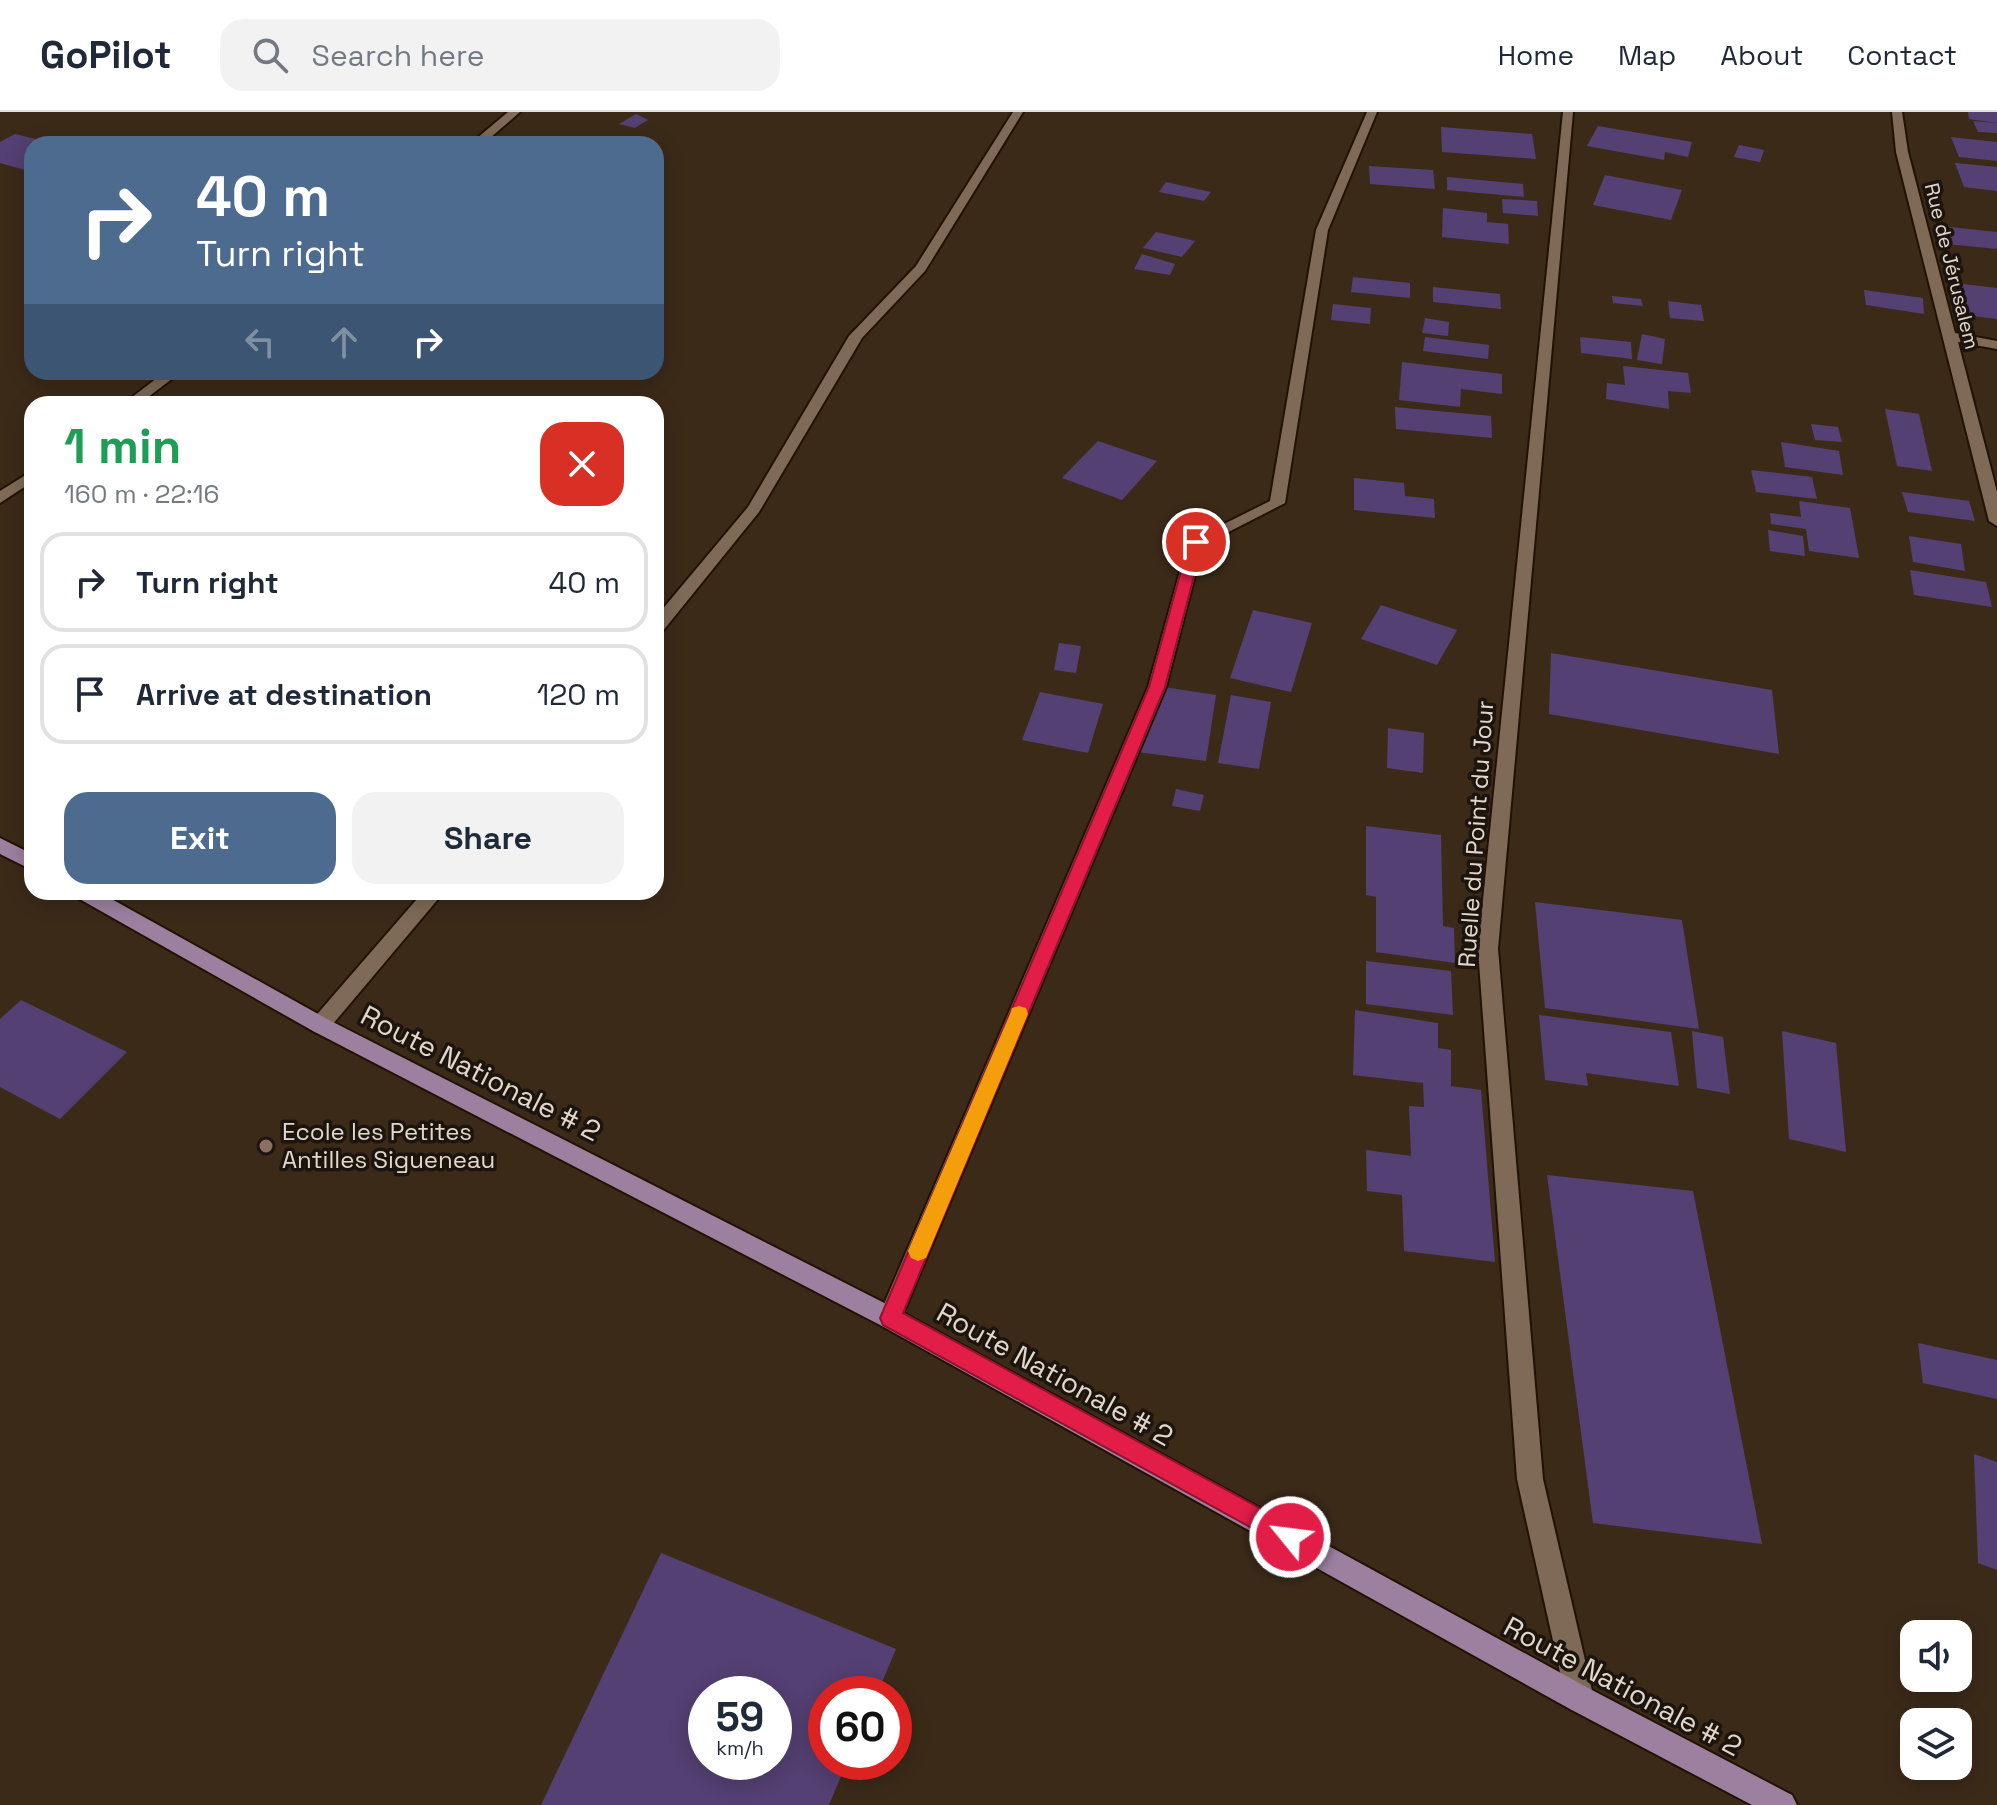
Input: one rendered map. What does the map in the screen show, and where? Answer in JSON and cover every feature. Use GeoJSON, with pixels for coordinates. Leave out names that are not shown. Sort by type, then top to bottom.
{"type":"FeatureCollection","features":[{"type":"Feature","properties":{"kind":"main road"},"geometry":{"type":"LineString","coordinates":[[0,845],[24,858]]}},
{"type":"Feature","properties":{"kind":"main road","name":"Route Nationale # 2"},"geometry":{"type":"LineString","coordinates":[[97,900],[320,1025],[890,1318],[1580,1699],[1782,1805]]}},
{"type":"Feature","properties":{"kind":"street"},"geometry":{"type":"LineString","coordinates":[[486,136],[515,112]]}},
{"type":"Feature","properties":{"kind":"street"},"geometry":{"type":"LineString","coordinates":[[664,618],[754,509],[856,336],[921,268],[1018,112]]}},
{"type":"Feature","properties":{"kind":"street"},"geometry":{"type":"LineString","coordinates":[[890,1318],[1157,687],[1196,542],[1277,503],[1322,230],[1372,112]]}},
{"type":"Feature","properties":{"kind":"street","name":"Ruelle du Point du Jour"},"geometry":{"type":"LineString","coordinates":[[1568,112],[1488,949],[1530,1479],[1580,1699]]}},
{"type":"Feature","properties":{"kind":"street","name":"Rue de Jérusalem"},"geometry":{"type":"LineString","coordinates":[[1897,112],[1902,152],[1997,521]]}},
{"type":"Feature","properties":{"kind":"street"},"geometry":{"type":"LineString","coordinates":[[1949,336],[1997,345]]}},
{"type":"Feature","properties":{"kind":"street"},"geometry":{"type":"LineString","coordinates":[[141,396],[163,380]]}},
{"type":"Feature","properties":{"kind":"street"},"geometry":{"type":"LineString","coordinates":[[0,498],[24,481]]}},
{"type":"Feature","properties":{"kind":"street"},"geometry":{"type":"LineString","coordinates":[[320,1025],[427,900]]}},
{"type":"Feature","properties":{"kind":"building"},"geometry":{"type":"Polygon","coordinates":[[[1968,112],[1997,112],[1997,123],[1969,119],[1968,112]]]}},
{"type":"Feature","properties":{"kind":"building"},"geometry":{"type":"Polygon","coordinates":[[[636,114],[648,120],[635,128],[619,124],[636,114]]]}},
{"type":"Feature","properties":{"kind":"building"},"geometry":{"type":"Polygon","coordinates":[[[1973,121],[1997,123],[1997,133],[1978,132],[1973,121]]]}},
{"type":"Feature","properties":{"kind":"building"},"geometry":{"type":"Polygon","coordinates":[[[1598,126],[1692,142],[1688,157],[1665,152],[1664,160],[1587,146],[1598,126]]]}},
{"type":"Feature","properties":{"kind":"building"},"geometry":{"type":"Polygon","coordinates":[[[1441,127],[1532,134],[1536,159],[1442,152],[1441,127]]]}},
{"type":"Feature","properties":{"kind":"building"},"geometry":{"type":"Polygon","coordinates":[[[15,134],[24,136],[24,170],[0,163],[0,142],[15,134]]]}},
{"type":"Feature","properties":{"kind":"building"},"geometry":{"type":"Polygon","coordinates":[[[1951,137],[1997,142],[1997,161],[1959,157],[1951,137]]]}},
{"type":"Feature","properties":{"kind":"building"},"geometry":{"type":"Polygon","coordinates":[[[1739,145],[1764,150],[1760,162],[1734,157],[1739,145]]]}},
{"type":"Feature","properties":{"kind":"building"},"geometry":{"type":"Polygon","coordinates":[[[1955,163],[1997,167],[1997,191],[1964,187],[1955,163]]]}},
{"type":"Feature","properties":{"kind":"building"},"geometry":{"type":"Polygon","coordinates":[[[1369,166],[1433,170],[1435,189],[1370,184],[1369,166]]]}},
{"type":"Feature","properties":{"kind":"building"},"geometry":{"type":"Polygon","coordinates":[[[1605,175],[1682,190],[1671,220],[1593,205],[1605,175]]]}},
{"type":"Feature","properties":{"kind":"building"},"geometry":{"type":"Polygon","coordinates":[[[1447,177],[1523,184],[1524,197],[1447,190],[1447,177]]]}},
{"type":"Feature","properties":{"kind":"building"},"geometry":{"type":"Polygon","coordinates":[[[1166,182],[1211,192],[1204,201],[1159,192],[1166,182]]]}},
{"type":"Feature","properties":{"kind":"building"},"geometry":{"type":"Polygon","coordinates":[[[1502,199],[1537,201],[1538,216],[1503,213],[1502,199]]]}},
{"type":"Feature","properties":{"kind":"building"},"geometry":{"type":"Polygon","coordinates":[[[1443,208],[1487,213],[1487,222],[1508,224],[1509,244],[1442,237],[1443,208]]]}},
{"type":"Feature","properties":{"kind":"building"},"geometry":{"type":"Polygon","coordinates":[[[1940,226],[1997,232],[1997,249],[1947,244],[1940,226]]]}},
{"type":"Feature","properties":{"kind":"building"},"geometry":{"type":"Polygon","coordinates":[[[1156,232],[1195,241],[1182,257],[1143,248],[1156,232]]]}},
{"type":"Feature","properties":{"kind":"building"},"geometry":{"type":"Polygon","coordinates":[[[1142,254],[1175,264],[1170,275],[1134,269],[1142,254]]]}},
{"type":"Feature","properties":{"kind":"building"},"geometry":{"type":"Polygon","coordinates":[[[1353,277],[1410,283],[1410,298],[1351,292],[1353,277]]]}},
{"type":"Feature","properties":{"kind":"building"},"geometry":{"type":"Polygon","coordinates":[[[1955,283],[1997,288],[1997,319],[1965,315],[1955,283]]]}},
{"type":"Feature","properties":{"kind":"building"},"geometry":{"type":"Polygon","coordinates":[[[1433,287],[1500,294],[1501,309],[1433,302],[1433,287]]]}},
{"type":"Feature","properties":{"kind":"building"},"geometry":{"type":"Polygon","coordinates":[[[1864,290],[1923,298],[1924,314],[1866,305],[1864,290]]]}},
{"type":"Feature","properties":{"kind":"building"},"geometry":{"type":"Polygon","coordinates":[[[1612,296],[1641,299],[1643,306],[1613,303],[1612,296]]]}},
{"type":"Feature","properties":{"kind":"building"},"geometry":{"type":"Polygon","coordinates":[[[1668,301],[1701,305],[1704,321],[1670,318],[1668,301]]]}},
{"type":"Feature","properties":{"kind":"building"},"geometry":{"type":"Polygon","coordinates":[[[1333,304],[1371,308],[1370,324],[1331,320],[1333,304]]]}},
{"type":"Feature","properties":{"kind":"building"},"geometry":{"type":"Polygon","coordinates":[[[1425,318],[1449,322],[1448,336],[1422,333],[1425,318]]]}},
{"type":"Feature","properties":{"kind":"building"},"geometry":{"type":"Polygon","coordinates":[[[1642,334],[1665,339],[1662,364],[1637,360],[1642,334]]]}},
{"type":"Feature","properties":{"kind":"building"},"geometry":{"type":"Polygon","coordinates":[[[1425,337],[1489,345],[1488,359],[1423,351],[1425,337]]]}},
{"type":"Feature","properties":{"kind":"building"},"geometry":{"type":"Polygon","coordinates":[[[1580,337],[1631,342],[1632,359],[1581,353],[1580,337]]]}},
{"type":"Feature","properties":{"kind":"building"},"geometry":{"type":"Polygon","coordinates":[[[1402,362],[1502,374],[1502,394],[1461,389],[1460,407],[1399,400],[1402,362]]]}},
{"type":"Feature","properties":{"kind":"building"},"geometry":{"type":"Polygon","coordinates":[[[1623,366],[1688,373],[1691,393],[1668,391],[1669,409],[1606,399],[1607,383],[1625,385],[1623,366]]]}},
{"type":"Feature","properties":{"kind":"building"},"geometry":{"type":"Polygon","coordinates":[[[1395,407],[1491,416],[1492,438],[1396,429],[1395,407]]]}},
{"type":"Feature","properties":{"kind":"building"},"geometry":{"type":"Polygon","coordinates":[[[1885,409],[1919,414],[1932,471],[1897,466],[1885,409]]]}},
{"type":"Feature","properties":{"kind":"building"},"geometry":{"type":"Polygon","coordinates":[[[1811,424],[1838,427],[1842,442],[1815,440],[1811,424]]]}},
{"type":"Feature","properties":{"kind":"building"},"geometry":{"type":"Polygon","coordinates":[[[1098,441],[1157,461],[1122,500],[1062,478],[1098,441]]]}},
{"type":"Feature","properties":{"kind":"building"},"geometry":{"type":"Polygon","coordinates":[[[1781,442],[1839,451],[1843,475],[1785,467],[1781,442]]]}},
{"type":"Feature","properties":{"kind":"building"},"geometry":{"type":"Polygon","coordinates":[[[1751,470],[1812,477],[1817,499],[1756,492],[1751,470]]]}},
{"type":"Feature","properties":{"kind":"building"},"geometry":{"type":"Polygon","coordinates":[[[1354,478],[1404,483],[1405,496],[1434,499],[1435,518],[1354,510],[1354,478]]]}},
{"type":"Feature","properties":{"kind":"building"},"geometry":{"type":"Polygon","coordinates":[[[1902,492],[1969,501],[1975,521],[1908,512],[1902,492]]]}},
{"type":"Feature","properties":{"kind":"building"},"geometry":{"type":"Polygon","coordinates":[[[1799,501],[1850,508],[1859,558],[1809,551],[1806,529],[1771,524],[1770,513],[1801,517],[1799,501]]]}},
{"type":"Feature","properties":{"kind":"building"},"geometry":{"type":"Polygon","coordinates":[[[1768,530],[1803,536],[1805,556],[1770,551],[1768,530]]]}},
{"type":"Feature","properties":{"kind":"building"},"geometry":{"type":"Polygon","coordinates":[[[1909,536],[1961,544],[1965,571],[1913,562],[1909,536]]]}},
{"type":"Feature","properties":{"kind":"building"},"geometry":{"type":"Polygon","coordinates":[[[1910,570],[1986,582],[1992,607],[1914,595],[1910,570]]]}},
{"type":"Feature","properties":{"kind":"building"},"geometry":{"type":"Polygon","coordinates":[[[1381,605],[1457,630],[1437,665],[1361,639],[1381,605]]]}},
{"type":"Feature","properties":{"kind":"building"},"geometry":{"type":"Polygon","coordinates":[[[1253,610],[1312,623],[1291,692],[1230,678],[1253,610]]]}},
{"type":"Feature","properties":{"kind":"building"},"geometry":{"type":"Polygon","coordinates":[[[1059,643],[1081,646],[1076,673],[1054,670],[1059,643]]]}},
{"type":"Feature","properties":{"kind":"building"},"geometry":{"type":"Polygon","coordinates":[[[1551,653],[1772,690],[1779,754],[1549,714],[1551,653]]]}},
{"type":"Feature","properties":{"kind":"building"},"geometry":{"type":"Polygon","coordinates":[[[1150,685],[1216,695],[1206,761],[1137,752],[1150,685]]]}},
{"type":"Feature","properties":{"kind":"building"},"geometry":{"type":"Polygon","coordinates":[[[1040,692],[1103,704],[1088,753],[1022,740],[1040,692]]]}},
{"type":"Feature","properties":{"kind":"building"},"geometry":{"type":"Polygon","coordinates":[[[1231,695],[1271,702],[1259,769],[1218,763],[1231,695]]]}},
{"type":"Feature","properties":{"kind":"building"},"geometry":{"type":"Polygon","coordinates":[[[1388,728],[1424,733],[1423,773],[1387,768],[1388,728]]]}},
{"type":"Feature","properties":{"kind":"building"},"geometry":{"type":"Polygon","coordinates":[[[1176,789],[1204,795],[1200,811],[1172,806],[1176,789]]]}},
{"type":"Feature","properties":{"kind":"building"},"geometry":{"type":"Polygon","coordinates":[[[1366,826],[1441,835],[1443,926],[1454,928],[1455,963],[1376,952],[1376,897],[1366,895],[1366,826]]]}},
{"type":"Feature","properties":{"kind":"building"},"geometry":{"type":"Polygon","coordinates":[[[1535,902],[1682,920],[1699,1029],[1545,1008],[1535,902]]]}},
{"type":"Feature","properties":{"kind":"building"},"geometry":{"type":"Polygon","coordinates":[[[1366,961],[1451,971],[1453,1015],[1366,1004],[1366,961]]]}},
{"type":"Feature","properties":{"kind":"building"},"geometry":{"type":"Polygon","coordinates":[[[21,1000],[127,1052],[60,1119],[0,1087],[0,1019],[21,1000]]]}},
{"type":"Feature","properties":{"kind":"building"},"geometry":{"type":"Polygon","coordinates":[[[1355,1010],[1438,1023],[1438,1048],[1451,1050],[1451,1086],[1481,1090],[1495,1262],[1404,1251],[1402,1195],[1367,1191],[1366,1150],[1411,1156],[1409,1106],[1424,1107],[1423,1083],[1353,1075],[1355,1010]]]}},
{"type":"Feature","properties":{"kind":"building"},"geometry":{"type":"Polygon","coordinates":[[[1539,1015],[1671,1032],[1679,1086],[1586,1073],[1588,1086],[1545,1080],[1539,1015]]]}},
{"type":"Feature","properties":{"kind":"building"},"geometry":{"type":"Polygon","coordinates":[[[1692,1031],[1723,1037],[1730,1094],[1697,1088],[1692,1031]]]}},
{"type":"Feature","properties":{"kind":"building"},"geometry":{"type":"Polygon","coordinates":[[[1782,1031],[1836,1043],[1846,1152],[1789,1139],[1782,1031]]]}},
{"type":"Feature","properties":{"kind":"building"},"geometry":{"type":"Polygon","coordinates":[[[1547,1175],[1693,1191],[1762,1544],[1593,1523],[1547,1175]]]}},
{"type":"Feature","properties":{"kind":"building"},"geometry":{"type":"Polygon","coordinates":[[[1918,1343],[1997,1360],[1997,1399],[1923,1383],[1918,1343]]]}},
{"type":"Feature","properties":{"kind":"building"},"geometry":{"type":"Polygon","coordinates":[[[1974,1454],[1997,1462],[1997,1570],[1978,1563],[1974,1454]]]}},
{"type":"Feature","properties":{"kind":"building"},"geometry":{"type":"Polygon","coordinates":[[[661,1553],[896,1649],[885,1676],[808,1676],[808,1780],[839,1780],[829,1805],[541,1805],[661,1553]]]}},
{"type":"Feature","properties":{"kind":"slow traffic"},"geometry":{"type":"LineString","coordinates":[[918,1251],[1019,1014]]}},
{"type":"Feature","properties":{"kind":"place","name":"Ecole les Petites Antilles Sigueneau"},"geometry":{"type":"Point","coordinates":[266,1146]}},
{"type":"Feature","properties":{"kind":"route"},"geometry":{"type":"LineString","coordinates":[[1196,542],[1157,687],[890,1318],[1290,1537]]}}]}
